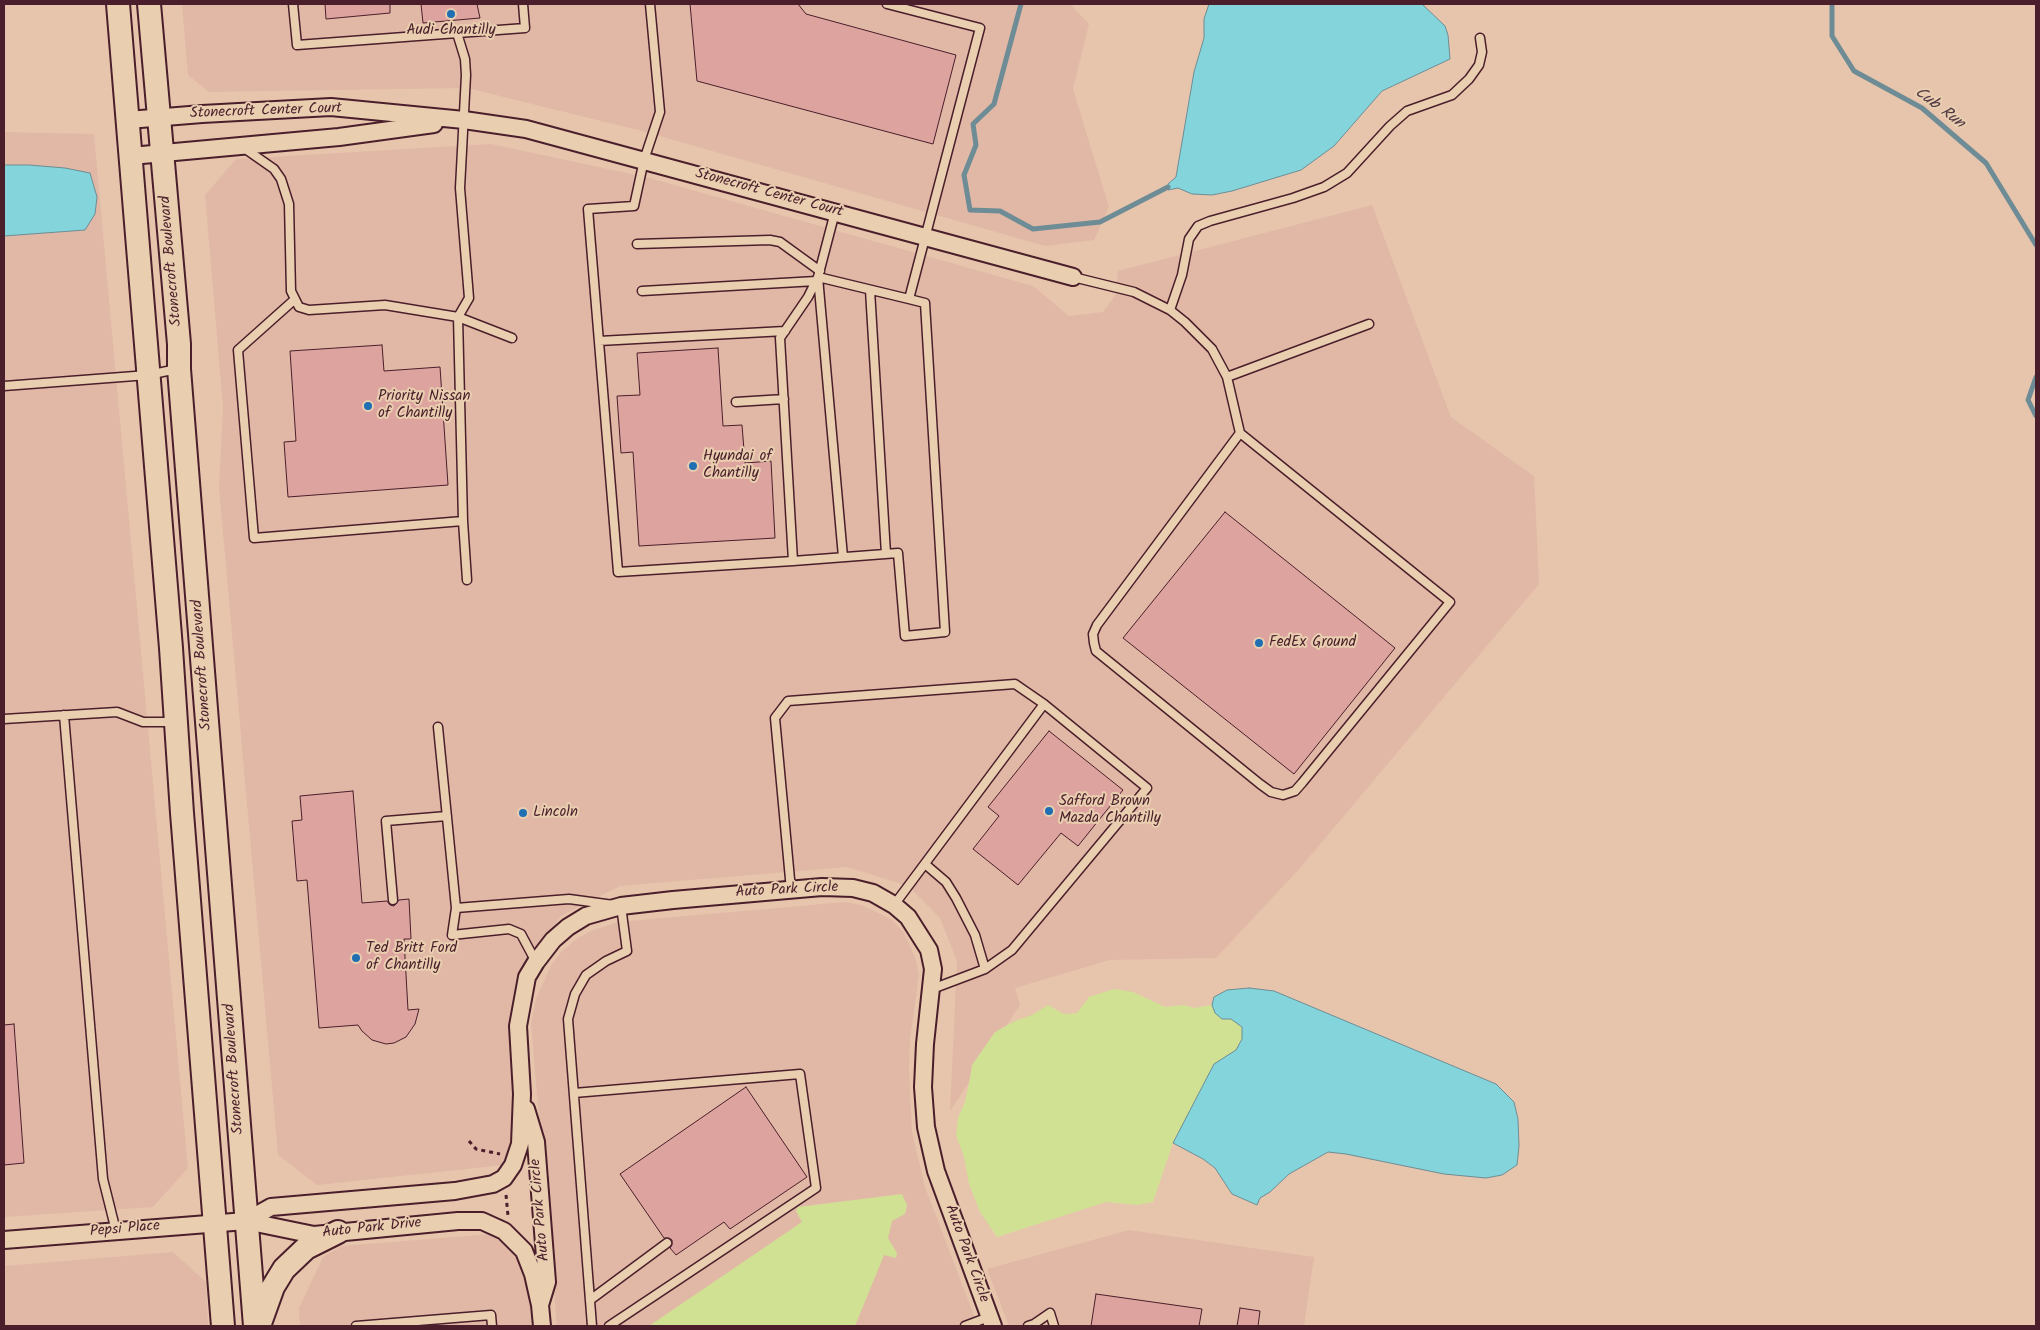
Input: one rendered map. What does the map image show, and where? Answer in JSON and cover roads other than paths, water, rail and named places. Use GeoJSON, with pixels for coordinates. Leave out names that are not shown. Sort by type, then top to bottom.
{"type":"FeatureCollection","features":[{"type":"Feature","properties":{"kind":"main road","name":"Stonecroft Boulevard"},"geometry":{"type":"LineString","coordinates":[[118,4],[224,1326]]}},
{"type":"Feature","properties":{"kind":"main road","name":"Stonecroft Boulevard"},"geometry":{"type":"LineString","coordinates":[[149,4],[179,344],[179,369],[246,1221],[257,1326]]}},
{"type":"Feature","properties":{"kind":"main road"},"geometry":{"type":"LineString","coordinates":[[257,1326],[284,1269],[306,1248],[338,1232]]}},
{"type":"Feature","properties":{"kind":"street","name":"Stonecroft Center Court"},"geometry":{"type":"LineString","coordinates":[[128,120],[331,108],[464,120],[526,129],[1073,277]]}},
{"type":"Feature","properties":{"kind":"street","name":"Stonecroft Center Court"},"geometry":{"type":"LineString","coordinates":[[131,156],[339,137],[464,120]]}},
{"type":"Feature","properties":{"kind":"street","name":"Auto Park Circle"},"geometry":{"type":"LineString","coordinates":[[520,1144],[522,1094],[518,1026],[525,985],[536,962],[552,940],[568,927],[586,916],[621,906],[822,887],[853,888],[874,893],[894,905],[908,917],[929,950],[933,969],[925,1044],[923,1086],[926,1127],[936,1171],[991,1322]]}},
{"type":"Feature","properties":{"kind":"street","name":"Auto Park Circle"},"geometry":{"type":"LineString","coordinates":[[522,1094],[536,1142],[547,1282],[540,1305],[542,1326]]}},
{"type":"Feature","properties":{"kind":"street","name":"Auto Park Drive"},"geometry":{"type":"LineString","coordinates":[[246,1221],[271,1207],[455,1191],[493,1184],[504,1178],[513,1165],[520,1144]]}},
{"type":"Feature","properties":{"kind":"street","name":"Auto Park Drive"},"geometry":{"type":"LineString","coordinates":[[246,1221],[314,1235],[458,1221],[482,1221],[504,1231],[524,1251],[533,1274],[540,1305]]}},
{"type":"Feature","properties":{"kind":"street","name":"Pepsi Place"},"geometry":{"type":"LineString","coordinates":[[4,1240],[246,1221]]}},
{"type":"Feature","properties":{"kind":"lane"},"geometry":{"type":"LineString","coordinates":[[294,4],[297,45],[525,28],[523,4]]}},
{"type":"Feature","properties":{"kind":"lane"},"geometry":{"type":"LineString","coordinates":[[642,291],[818,276],[925,302],[945,632],[905,636],[898,553],[618,572],[588,208],[634,206],[644,160],[660,112],[650,4]]}},
{"type":"Feature","properties":{"kind":"lane"},"geometry":{"type":"LineString","coordinates":[[887,4],[980,28],[909,298]]}},
{"type":"Feature","properties":{"kind":"lane"},"geometry":{"type":"LineString","coordinates":[[457,33],[465,59],[467,88],[460,188],[469,298],[458,317],[463,522],[467,580]]}},
{"type":"Feature","properties":{"kind":"lane"},"geometry":{"type":"LineString","coordinates":[[1170,310],[1182,276],[1189,239],[1198,226],[1324,188],[1347,173],[1390,126],[1407,111],[1452,95],[1469,79],[1479,65],[1482,52],[1480,38]]}},
{"type":"Feature","properties":{"kind":"lane"},"geometry":{"type":"LineString","coordinates":[[240,145],[274,169],[281,179],[290,204],[291,291],[299,307],[309,310],[385,305],[458,317],[512,338]]}},
{"type":"Feature","properties":{"kind":"lane"},"geometry":{"type":"LineString","coordinates":[[793,561],[780,338],[808,297],[818,276],[835,212]]}},
{"type":"Feature","properties":{"kind":"lane"},"geometry":{"type":"LineString","coordinates":[[637,244],[775,241],[780,242],[818,276],[843,557]]}},
{"type":"Feature","properties":{"kind":"lane"},"geometry":{"type":"LineString","coordinates":[[1073,277],[1134,292],[1170,310],[1185,322],[1212,350],[1227,377],[1240,433],[1450,602],[1302,783],[1294,791],[1283,795],[1271,792],[1260,784],[1096,651],[1094,643],[1093,634],[1097,625],[1240,433]]}},
{"type":"Feature","properties":{"kind":"lane"},"geometry":{"type":"LineString","coordinates":[[870,290],[886,554]]}},
{"type":"Feature","properties":{"kind":"lane"},"geometry":{"type":"LineString","coordinates":[[294,300],[238,350],[254,538],[463,522]]}},
{"type":"Feature","properties":{"kind":"lane"},"geometry":{"type":"LineString","coordinates":[[1227,377],[1369,324]]}},
{"type":"Feature","properties":{"kind":"lane"},"geometry":{"type":"LineString","coordinates":[[599,341],[785,331]]}},
{"type":"Feature","properties":{"kind":"lane"},"geometry":{"type":"LineString","coordinates":[[4,386],[148,375],[179,369]]}},
{"type":"Feature","properties":{"kind":"lane"},"geometry":{"type":"LineString","coordinates":[[736,402],[784,399]]}},
{"type":"Feature","properties":{"kind":"lane"},"geometry":{"type":"LineString","coordinates":[[791,890],[775,718],[788,701],[1015,684],[1044,704],[1146,788],[1019,943],[1005,957],[985,969],[932,989]]}},
{"type":"Feature","properties":{"kind":"lane"},"geometry":{"type":"LineString","coordinates":[[894,905],[1044,704]]}},
{"type":"Feature","properties":{"kind":"lane"},"geometry":{"type":"LineString","coordinates":[[4,719],[117,712],[143,722],[176,722]]}},
{"type":"Feature","properties":{"kind":"lane"},"geometry":{"type":"LineString","coordinates":[[64,715],[103,1179],[116,1231]]}},
{"type":"Feature","properties":{"kind":"lane"},"geometry":{"type":"LineString","coordinates":[[438,727],[456,908],[452,934],[508,929],[521,934],[536,962]]}},
{"type":"Feature","properties":{"kind":"lane"},"geometry":{"type":"LineString","coordinates":[[393,900],[386,821],[447,816]]}},
{"type":"Feature","properties":{"kind":"lane"},"geometry":{"type":"LineString","coordinates":[[925,864],[946,882],[956,898],[976,935],[985,969]]}},
{"type":"Feature","properties":{"kind":"lane"},"geometry":{"type":"LineString","coordinates":[[456,908],[569,899],[621,906],[628,952],[606,961],[586,975],[578,985],[568,1019],[592,1326]]}},
{"type":"Feature","properties":{"kind":"lane"},"geometry":{"type":"LineString","coordinates":[[574,1093],[800,1074],[816,1188],[609,1326]]}},
{"type":"Feature","properties":{"kind":"lane"},"geometry":{"type":"LineString","coordinates":[[590,1300],[667,1243]]}},
{"type":"Feature","properties":{"kind":"lane"},"geometry":{"type":"LineString","coordinates":[[356,1326],[491,1314],[492,1326]]}},
{"type":"Feature","properties":{"kind":"lane"},"geometry":{"type":"LineString","coordinates":[[1028,1326],[1050,1314],[1054,1326]]}},
{"type":"Feature","properties":{"kind":"lane"},"geometry":{"type":"LineString","coordinates":[[965,1326],[991,1322]]}},
{"type":"Feature","properties":{"kind":"water"},"geometry":{"type":"Polygon","coordinates":[[[1209,4],[1422,4],[1445,26],[1448,35],[1450,59],[1382,91],[1334,146],[1301,170],[1232,191],[1212,195],[1192,194],[1178,188],[1168,190],[1168,184],[1176,177],[1194,72],[1204,38],[1204,19],[1209,4]]]}},
{"type":"Feature","properties":{"kind":"water"},"geometry":{"type":"Polygon","coordinates":[[[4,165],[65,168],[90,173],[97,197],[95,214],[85,230],[4,236],[4,165]]]}},
{"type":"Feature","properties":{"kind":"water"},"geometry":{"type":"Polygon","coordinates":[[[1249,988],[1274,991],[1496,1084],[1514,1102],[1518,1119],[1519,1146],[1517,1165],[1502,1175],[1486,1178],[1444,1174],[1328,1152],[1289,1174],[1270,1192],[1260,1198],[1257,1205],[1232,1194],[1215,1168],[1203,1159],[1173,1143],[1214,1064],[1236,1050],[1242,1039],[1242,1027],[1231,1019],[1222,1019],[1215,1013],[1212,1005],[1214,997],[1227,990],[1249,988]]]}},
{"type":"Feature","properties":{"kind":"waterway"},"geometry":{"type":"LineString","coordinates":[[1021,4],[994,104],[973,124],[976,145],[964,175],[970,210],[1000,211],[1033,229],[1100,222],[1168,187]]}},
{"type":"Feature","properties":{"kind":"waterway","name":"Cub Run"},"geometry":{"type":"LineString","coordinates":[[1832,4],[1832,36],[1854,71],[1922,108],[1986,163],[2036,245]]}},
{"type":"Feature","properties":{"kind":"waterway","name":"Cub Run"},"geometry":{"type":"LineString","coordinates":[[2036,377],[2028,400],[2036,416]]}},
{"type":"Feature","properties":{"kind":"place","name":"Audi Chantilly"},"geometry":{"type":"Point","coordinates":[451,14]}},
{"type":"Feature","properties":{"kind":"place","name":"Priority Nissan of Chantilly"},"geometry":{"type":"Point","coordinates":[368,406]}},
{"type":"Feature","properties":{"kind":"place","name":"Hyundai of Chantilly"},"geometry":{"type":"Point","coordinates":[693,466]}},
{"type":"Feature","properties":{"kind":"place","name":"FedEx Ground"},"geometry":{"type":"Point","coordinates":[1259,643]}},
{"type":"Feature","properties":{"kind":"place","name":"Safford Brown Mazda Chantilly"},"geometry":{"type":"Point","coordinates":[1049,811]}},
{"type":"Feature","properties":{"kind":"place","name":"Lincoln"},"geometry":{"type":"Point","coordinates":[523,813]}},
{"type":"Feature","properties":{"kind":"place","name":"Ted Britt Ford of Chantilly"},"geometry":{"type":"Point","coordinates":[356,958]}}]}
